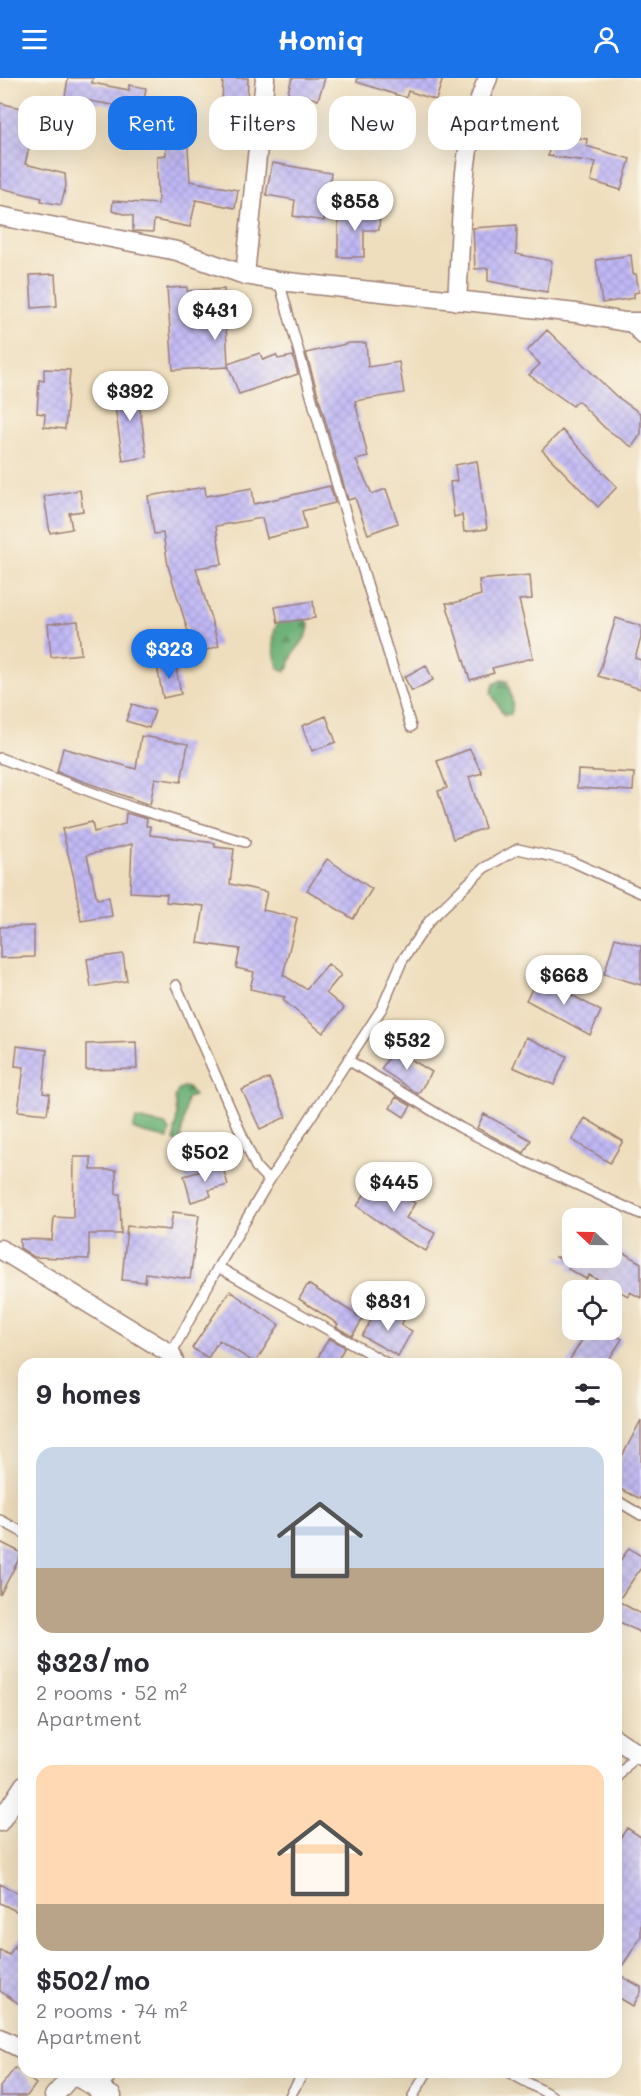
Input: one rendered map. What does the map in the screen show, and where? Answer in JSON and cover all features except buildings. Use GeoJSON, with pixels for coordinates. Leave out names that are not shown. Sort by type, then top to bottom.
{"type":"FeatureCollection","features":[{"type":"Feature","properties":{"kind":"street"},"geometry":{"type":"LineString","coordinates":[[245,275],[266,78]]}},
{"type":"Feature","properties":{"kind":"street"},"geometry":{"type":"LineString","coordinates":[[457,301],[466,163],[478,100],[489,78]]}},
{"type":"Feature","properties":{"kind":"street"},"geometry":{"type":"LineString","coordinates":[[0,216],[177,251],[245,275],[279,281],[576,313],[633,322]]}},
{"type":"Feature","properties":{"kind":"street"},"geometry":{"type":"LineString","coordinates":[[0,1249],[171,1358]]}},
{"type":"Feature","properties":{"kind":"street"},"geometry":{"type":"LineString","coordinates":[[622,1743],[639,1755]]}},
{"type":"Feature","properties":{"kind":"street"},"geometry":{"type":"LineString","coordinates":[[0,1822],[18,1796]]}},
{"type":"Feature","properties":{"kind":"street"},"geometry":{"type":"LineString","coordinates":[[0,2038],[18,2047]]}},
{"type":"Feature","properties":{"kind":"street"},"geometry":{"type":"LineString","coordinates":[[54,2096],[67,2078]]}},
{"type":"Feature","properties":{"kind":"street"},"geometry":{"type":"LineString","coordinates":[[79,2078],[105,2093],[107,2078]]}},
{"type":"Feature","properties":{"kind":"lane"},"geometry":{"type":"LineString","coordinates":[[279,281],[328,456],[411,727]]}},
{"type":"Feature","properties":{"kind":"lane"},"geometry":{"type":"LineString","coordinates":[[633,322],[641,339]]}},
{"type":"Feature","properties":{"kind":"lane"},"geometry":{"type":"LineString","coordinates":[[0,758],[134,808],[245,842]]}},
{"type":"Feature","properties":{"kind":"lane"},"geometry":{"type":"LineString","coordinates":[[173,1358],[218,1268],[269,1181],[382,1008],[402,961],[430,920],[484,868],[518,849],[571,861],[641,893]]}},
{"type":"Feature","properties":{"kind":"lane"},"geometry":{"type":"LineString","coordinates":[[176,985],[256,1167],[269,1181]]}},
{"type":"Feature","properties":{"kind":"lane"},"geometry":{"type":"LineString","coordinates":[[348,1060],[461,1128],[527,1162],[641,1214]]}},
{"type":"Feature","properties":{"kind":"lane"},"geometry":{"type":"LineString","coordinates":[[218,1268],[377,1358]]}},
{"type":"Feature","properties":{"kind":"lane"},"geometry":{"type":"LineString","coordinates":[[622,1504],[641,1515]]}},
{"type":"Feature","properties":{"kind":"lane"},"geometry":{"type":"LineString","coordinates":[[0,1520],[18,1530]]}},
{"type":"Feature","properties":{"kind":"lane"},"geometry":{"type":"LineString","coordinates":[[622,1773],[639,1755]]}},
{"type":"Feature","properties":{"kind":"lane"},"geometry":{"type":"LineString","coordinates":[[290,2096],[300,2078]]}},
{"type":"Feature","properties":{"kind":"lane"},"geometry":{"type":"LineString","coordinates":[[413,2096],[424,2078]]}},
{"type":"Feature","properties":{"kind":"lane"},"geometry":{"type":"LineString","coordinates":[[519,2078],[552,2096]]}},
{"type":"Feature","properties":{"kind":"green space"},"geometry":{"type":"Polygon","coordinates":[[[304,619],[309,623],[306,635],[293,655],[289,668],[286,671],[279,669],[274,646],[274,633],[278,623],[304,619]]]}},
{"type":"Feature","properties":{"kind":"green space"},"geometry":{"type":"Polygon","coordinates":[[[501,680],[507,681],[512,702],[511,714],[504,715],[491,693],[494,684],[501,680]]]}},
{"type":"Feature","properties":{"kind":"green space"},"geometry":{"type":"Polygon","coordinates":[[[189,1088],[194,1096],[187,1098],[180,1143],[174,1141],[177,1115],[175,1097],[179,1089],[189,1088]]]}},
{"type":"Feature","properties":{"kind":"green space"},"geometry":{"type":"Polygon","coordinates":[[[136,1119],[165,1125],[170,1131],[168,1139],[133,1129],[136,1119]]]}}]}
